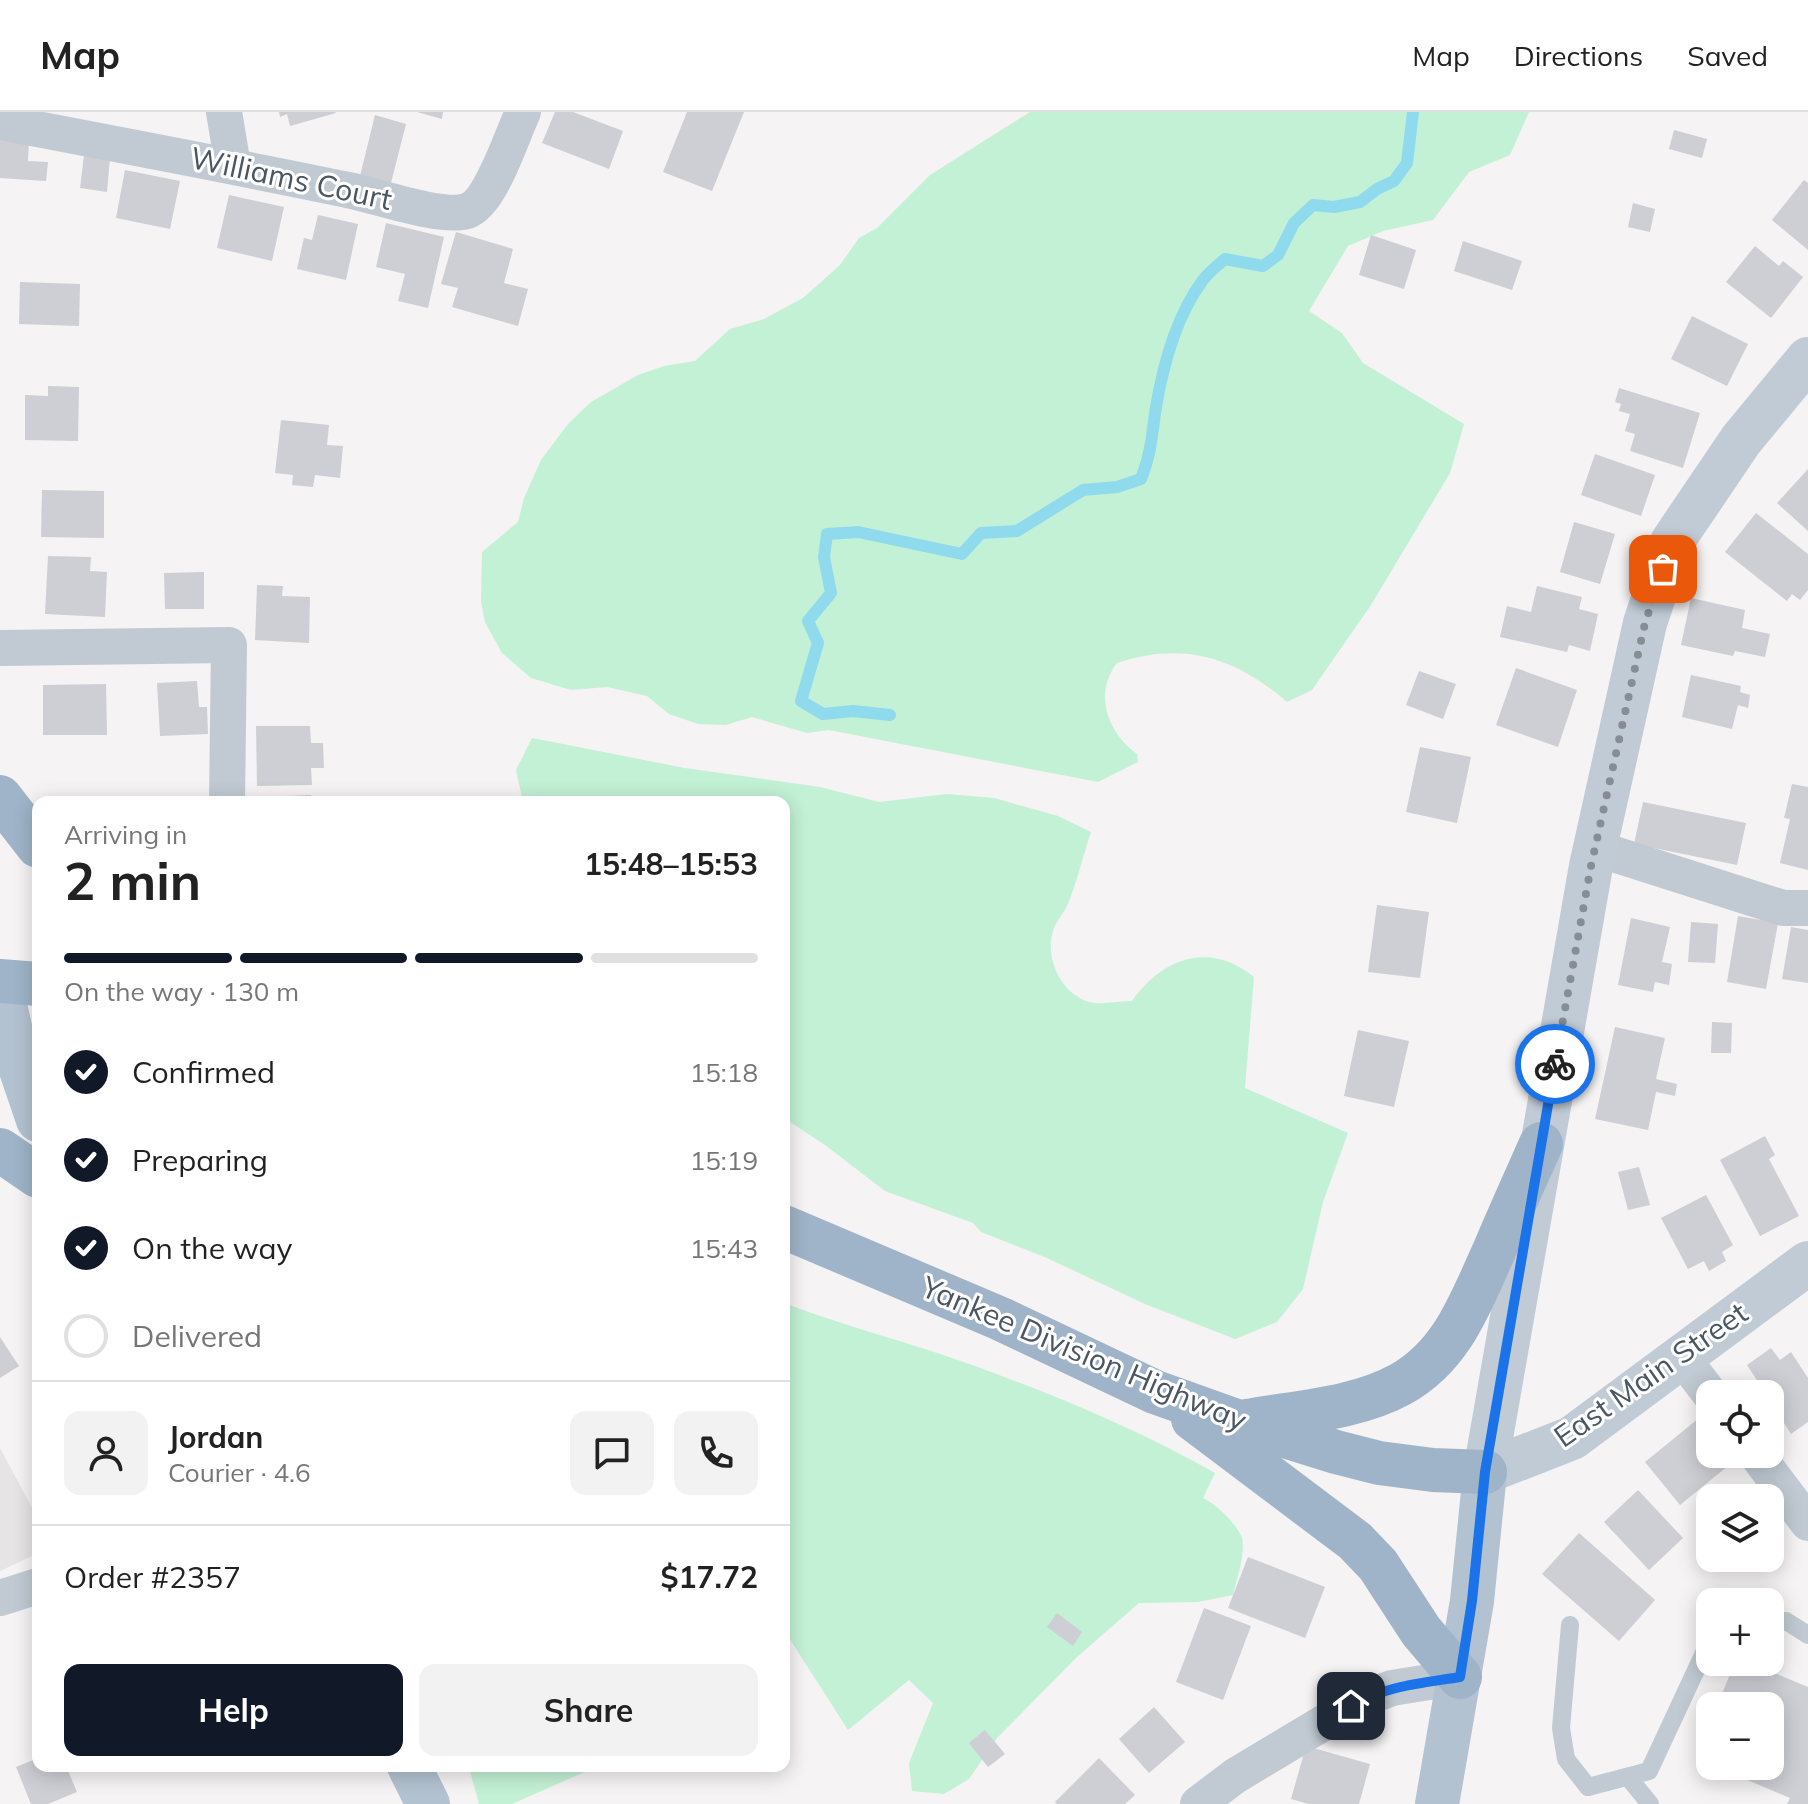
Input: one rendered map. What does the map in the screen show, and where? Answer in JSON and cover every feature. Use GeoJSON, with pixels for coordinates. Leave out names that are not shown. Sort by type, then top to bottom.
{"type":"FeatureCollection","features":[{"type":"Feature","properties":{"kind":"highway"},"geometry":{"type":"LineString","coordinates":[[0,797],[32,838]]}},
{"type":"Feature","properties":{"kind":"highway"},"geometry":{"type":"LineString","coordinates":[[0,982],[32,984]]}},
{"type":"Feature","properties":{"kind":"highway"},"geometry":{"type":"LineString","coordinates":[[1239,1422],[1352,1402],[1401,1384],[1422,1370],[1446,1346],[1467,1313],[1541,1144]]}},
{"type":"Feature","properties":{"kind":"highway"},"geometry":{"type":"LineString","coordinates":[[0,1150],[32,1172]]}},
{"type":"Feature","properties":{"kind":"highway","name":"Yankee Division Highway"},"geometry":{"type":"LineString","coordinates":[[790,1230],[1001,1319],[1155,1392],[1239,1422],[1379,1463],[1433,1470],[1485,1472]]}},
{"type":"Feature","properties":{"kind":"highway"},"geometry":{"type":"LineString","coordinates":[[1155,1392],[1355,1541],[1378,1565],[1421,1631],[1460,1677]]}},
{"type":"Feature","properties":{"kind":"main road"},"geometry":{"type":"LineString","coordinates":[[1437,1804],[1472,1601],[1485,1472],[1541,1144],[1595,848],[1645,623],[1672,542],[1741,440],[1808,359]]}},
{"type":"Feature","properties":{"kind":"main road"},"geometry":{"type":"LineString","coordinates":[[0,982],[17,1058],[32,1102]]}},
{"type":"Feature","properties":{"kind":"main road","name":"East Main Street"},"geometry":{"type":"LineString","coordinates":[[1485,1472],[1572,1438],[1808,1263]]}},
{"type":"Feature","properties":{"kind":"main road"},"geometry":{"type":"LineString","coordinates":[[412,1772],[428,1804]]}},
{"type":"Feature","properties":{"kind":"street"},"geometry":{"type":"LineString","coordinates":[[224,112],[233,166]]}},
{"type":"Feature","properties":{"kind":"street","name":"Williams Court"},"geometry":{"type":"LineString","coordinates":[[0,122],[233,166],[447,214],[469,211],[484,199],[523,112]]}},
{"type":"Feature","properties":{"kind":"street"},"geometry":{"type":"LineString","coordinates":[[0,648],[229,645],[227,796]]}},
{"type":"Feature","properties":{"kind":"street"},"geometry":{"type":"LineString","coordinates":[[1595,848],[1783,908],[1808,908]]}},
{"type":"Feature","properties":{"kind":"street"},"geometry":{"type":"LineString","coordinates":[[1681,1356],[1699,1380]]}},
{"type":"Feature","properties":{"kind":"street"},"geometry":{"type":"LineString","coordinates":[[1767,1468],[1808,1523]]}},
{"type":"Feature","properties":{"kind":"street"},"geometry":{"type":"LineString","coordinates":[[0,1598],[32,1588]]}},
{"type":"Feature","properties":{"kind":"street"},"geometry":{"type":"LineString","coordinates":[[1198,1804],[1235,1776],[1365,1698],[1392,1688],[1460,1677]]}},
{"type":"Feature","properties":{"kind":"lane"},"geometry":{"type":"LineString","coordinates":[[1784,1622],[1808,1635]]}},
{"type":"Feature","properties":{"kind":"lane"},"geometry":{"type":"LineString","coordinates":[[1570,1625],[1561,1728],[1566,1759],[1585,1796],[1649,1771],[1696,1670]]}},
{"type":"Feature","properties":{"kind":"lane"},"geometry":{"type":"LineString","coordinates":[[1628,1777],[1650,1804]]}},
{"type":"Feature","properties":{"kind":"shaded area"},"geometry":{"type":"Polygon","coordinates":[[[0,1448],[32,1508],[32,1556],[0,1571],[0,1448]]]}},
{"type":"Feature","properties":{"kind":"green space"},"geometry":{"type":"Polygon","coordinates":[[[1030,112],[1529,112],[1510,155],[1469,172],[1433,220],[1383,231],[1348,246],[1309,311],[1342,333],[1363,363],[1464,424],[1450,473],[1371,605],[1312,690],[1287,702],[1248,674],[1228,664],[1186,654],[1164,653],[1117,663],[1106,687],[1107,712],[1118,735],[1137,754],[1138,762],[1098,782],[829,730],[807,733],[752,717],[726,725],[698,724],[669,714],[647,696],[607,687],[571,690],[531,678],[502,653],[485,622],[481,602],[482,552],[518,522],[524,498],[541,460],[568,424],[591,402],[638,375],[664,366],[695,361],[730,329],[764,319],[803,298],[840,265],[859,238],[877,228],[930,175],[1030,112]]]}},
{"type":"Feature","properties":{"kind":"green space"},"geometry":{"type":"Polygon","coordinates":[[[532,738],[685,768],[820,787],[879,802],[947,794],[994,798],[1058,816],[1091,832],[1071,895],[1054,927],[1051,942],[1054,965],[1065,986],[1084,1000],[1095,1003],[1132,1001],[1158,974],[1188,959],[1221,959],[1237,966],[1254,977],[1245,1088],[1348,1133],[1323,1202],[1303,1289],[1277,1322],[1235,1339],[1145,1304],[1047,1258],[981,1232],[973,1223],[885,1191],[790,1122],[790,796],[522,796],[516,770],[532,738]]]}},
{"type":"Feature","properties":{"kind":"green space"},"geometry":{"type":"Polygon","coordinates":[[[790,1305],[1036,1389],[1127,1428],[1215,1473],[1203,1498],[1226,1515],[1236,1527],[1243,1544],[1233,1595],[1198,1602],[1139,1603],[1077,1657],[997,1738],[969,1779],[944,1794],[912,1791],[909,1763],[933,1703],[909,1680],[848,1730],[790,1639],[790,1305]]]}},
{"type":"Feature","properties":{"kind":"green space"},"geometry":{"type":"Polygon","coordinates":[[[470,1772],[584,1772],[512,1804],[479,1804],[470,1772]]]}},
{"type":"Feature","properties":{"kind":"building"},"geometry":{"type":"Polygon","coordinates":[[[279,112],[336,113],[290,126],[287,114],[280,117],[279,112]]]}},
{"type":"Feature","properties":{"kind":"building"},"geometry":{"type":"Polygon","coordinates":[[[417,112],[443,112],[442,119],[417,112]]]}},
{"type":"Feature","properties":{"kind":"building"},"geometry":{"type":"Polygon","coordinates":[[[555,112],[573,112],[623,131],[609,169],[542,143],[555,112]]]}},
{"type":"Feature","properties":{"kind":"building"},"geometry":{"type":"Polygon","coordinates":[[[687,112],[744,112],[712,191],[663,172],[687,112]]]}},
{"type":"Feature","properties":{"kind":"building"},"geometry":{"type":"Polygon","coordinates":[[[375,115],[406,124],[391,183],[360,176],[375,115]]]}},
{"type":"Feature","properties":{"kind":"building"},"geometry":{"type":"Polygon","coordinates":[[[1674,130],[1707,139],[1702,158],[1669,149],[1674,130]]]}},
{"type":"Feature","properties":{"kind":"building"},"geometry":{"type":"Polygon","coordinates":[[[0,140],[29,142],[28,161],[48,162],[46,181],[0,178],[0,140]]]}},
{"type":"Feature","properties":{"kind":"building"},"geometry":{"type":"Polygon","coordinates":[[[84,155],[110,158],[107,192],[80,188],[84,155]]]}},
{"type":"Feature","properties":{"kind":"building"},"geometry":{"type":"Polygon","coordinates":[[[125,170],[180,181],[170,229],[116,218],[125,170]]]}},
{"type":"Feature","properties":{"kind":"building"},"geometry":{"type":"Polygon","coordinates":[[[1804,180],[1808,183],[1808,250],[1772,220],[1804,180]]]}},
{"type":"Feature","properties":{"kind":"building"},"geometry":{"type":"Polygon","coordinates":[[[229,195],[284,207],[272,261],[217,248],[229,195]]]}},
{"type":"Feature","properties":{"kind":"building"},"geometry":{"type":"Polygon","coordinates":[[[1633,203],[1655,209],[1650,232],[1628,227],[1633,203]]]}},
{"type":"Feature","properties":{"kind":"building"},"geometry":{"type":"Polygon","coordinates":[[[318,215],[358,224],[346,280],[297,269],[304,238],[312,240],[318,215]]]}},
{"type":"Feature","properties":{"kind":"building"},"geometry":{"type":"Polygon","coordinates":[[[386,223],[444,237],[428,308],[398,301],[405,274],[376,267],[386,223]]]}},
{"type":"Feature","properties":{"kind":"building"},"geometry":{"type":"Polygon","coordinates":[[[456,232],[513,249],[504,283],[528,289],[518,326],[452,307],[458,288],[441,284],[456,232]]]}},
{"type":"Feature","properties":{"kind":"building"},"geometry":{"type":"Polygon","coordinates":[[[1371,235],[1416,250],[1404,289],[1359,275],[1371,235]]]}},
{"type":"Feature","properties":{"kind":"building"},"geometry":{"type":"Polygon","coordinates":[[[1463,241],[1522,261],[1512,290],[1454,271],[1463,241]]]}},
{"type":"Feature","properties":{"kind":"building"},"geometry":{"type":"Polygon","coordinates":[[[1755,246],[1779,266],[1783,261],[1803,277],[1771,318],[1726,282],[1755,246]]]}},
{"type":"Feature","properties":{"kind":"building"},"geometry":{"type":"Polygon","coordinates":[[[20,282],[80,284],[79,326],[19,324],[20,282]]]}},
{"type":"Feature","properties":{"kind":"building"},"geometry":{"type":"Polygon","coordinates":[[[1692,316],[1748,344],[1727,386],[1671,359],[1692,316]]]}},
{"type":"Feature","properties":{"kind":"building"},"geometry":{"type":"Polygon","coordinates":[[[48,386],[79,387],[78,441],[25,440],[25,395],[48,396],[48,386]]]}},
{"type":"Feature","properties":{"kind":"building"},"geometry":{"type":"Polygon","coordinates":[[[1619,388],[1700,413],[1683,468],[1630,451],[1635,434],[1625,431],[1630,414],[1619,411],[1621,404],[1615,402],[1619,388]]]}},
{"type":"Feature","properties":{"kind":"building"},"geometry":{"type":"Polygon","coordinates":[[[281,420],[329,425],[327,445],[343,446],[340,478],[315,475],[313,487],[292,485],[293,475],[275,473],[281,420]]]}},
{"type":"Feature","properties":{"kind":"building"},"geometry":{"type":"Polygon","coordinates":[[[1595,454],[1655,475],[1641,516],[1581,495],[1595,454]]]}},
{"type":"Feature","properties":{"kind":"building"},"geometry":{"type":"Polygon","coordinates":[[[1808,469],[1808,531],[1777,503],[1808,469]]]}},
{"type":"Feature","properties":{"kind":"building"},"geometry":{"type":"Polygon","coordinates":[[[42,490],[104,491],[104,538],[41,537],[42,490]]]}},
{"type":"Feature","properties":{"kind":"building"},"geometry":{"type":"Polygon","coordinates":[[[1756,513],[1808,554],[1808,590],[1800,600],[1792,594],[1787,601],[1725,552],[1756,513]]]}},
{"type":"Feature","properties":{"kind":"building"},"geometry":{"type":"Polygon","coordinates":[[[1574,522],[1615,534],[1600,584],[1560,572],[1574,522]]]}},
{"type":"Feature","properties":{"kind":"building"},"geometry":{"type":"Polygon","coordinates":[[[48,556],[91,557],[90,571],[107,572],[105,617],[45,614],[48,556]]]}},
{"type":"Feature","properties":{"kind":"building"},"geometry":{"type":"Polygon","coordinates":[[[204,572],[204,609],[165,609],[164,573],[204,572]]]}},
{"type":"Feature","properties":{"kind":"building"},"geometry":{"type":"Polygon","coordinates":[[[257,585],[283,586],[282,596],[310,597],[309,643],[255,640],[257,585]]]}},
{"type":"Feature","properties":{"kind":"building"},"geometry":{"type":"Polygon","coordinates":[[[1537,586],[1582,597],[1579,609],[1598,614],[1590,651],[1569,645],[1567,652],[1500,637],[1507,606],[1531,612],[1537,586]]]}},
{"type":"Feature","properties":{"kind":"building"},"geometry":{"type":"Polygon","coordinates":[[[1691,598],[1745,610],[1742,628],[1770,634],[1765,657],[1735,651],[1733,656],[1681,645],[1691,598]]]}},
{"type":"Feature","properties":{"kind":"building"},"geometry":{"type":"Polygon","coordinates":[[[1516,668],[1577,690],[1558,747],[1496,725],[1516,668]]]}},
{"type":"Feature","properties":{"kind":"building"},"geometry":{"type":"Polygon","coordinates":[[[1419,671],[1456,684],[1443,719],[1406,705],[1419,671]]]}},
{"type":"Feature","properties":{"kind":"building"},"geometry":{"type":"Polygon","coordinates":[[[1691,675],[1741,686],[1740,692],[1750,695],[1748,708],[1738,705],[1732,729],[1682,717],[1691,675]]]}},
{"type":"Feature","properties":{"kind":"building"},"geometry":{"type":"Polygon","coordinates":[[[197,681],[199,707],[207,707],[208,734],[160,736],[157,683],[197,681]]]}},
{"type":"Feature","properties":{"kind":"building"},"geometry":{"type":"Polygon","coordinates":[[[106,684],[107,735],[43,735],[43,685],[106,684]]]}},
{"type":"Feature","properties":{"kind":"building"},"geometry":{"type":"Polygon","coordinates":[[[256,726],[310,726],[311,743],[323,743],[324,768],[311,768],[312,785],[257,786],[256,726]]]}},
{"type":"Feature","properties":{"kind":"building"},"geometry":{"type":"Polygon","coordinates":[[[1420,747],[1471,757],[1457,823],[1406,812],[1420,747]]]}},
{"type":"Feature","properties":{"kind":"building"},"geometry":{"type":"Polygon","coordinates":[[[1792,784],[1808,787],[1808,870],[1780,863],[1790,819],[1784,818],[1792,784]]]}},
{"type":"Feature","properties":{"kind":"building"},"geometry":{"type":"Polygon","coordinates":[[[1643,802],[1746,823],[1737,865],[1634,844],[1643,802]]]}},
{"type":"Feature","properties":{"kind":"building"},"geometry":{"type":"Polygon","coordinates":[[[1377,905],[1429,912],[1420,978],[1368,972],[1377,905]]]}},
{"type":"Feature","properties":{"kind":"building"},"geometry":{"type":"Polygon","coordinates":[[[1738,916],[1778,923],[1766,989],[1727,982],[1738,916]]]}},
{"type":"Feature","properties":{"kind":"building"},"geometry":{"type":"Polygon","coordinates":[[[1631,918],[1670,927],[1662,962],[1672,964],[1669,985],[1655,982],[1653,992],[1618,985],[1631,918]]]}},
{"type":"Feature","properties":{"kind":"building"},"geometry":{"type":"Polygon","coordinates":[[[1691,922],[1718,924],[1715,963],[1688,962],[1691,922]]]}},
{"type":"Feature","properties":{"kind":"building"},"geometry":{"type":"Polygon","coordinates":[[[1791,927],[1808,930],[1808,983],[1782,979],[1791,927]]]}},
{"type":"Feature","properties":{"kind":"building"},"geometry":{"type":"Polygon","coordinates":[[[1712,1022],[1732,1023],[1731,1053],[1711,1053],[1712,1022]]]}},
{"type":"Feature","properties":{"kind":"building"},"geometry":{"type":"Polygon","coordinates":[[[1615,1027],[1665,1038],[1656,1079],[1677,1084],[1675,1096],[1656,1092],[1648,1130],[1595,1119],[1615,1027]]]}},
{"type":"Feature","properties":{"kind":"building"},"geometry":{"type":"Polygon","coordinates":[[[1358,1030],[1409,1041],[1394,1107],[1344,1096],[1358,1030]]]}},
{"type":"Feature","properties":{"kind":"building"},"geometry":{"type":"Polygon","coordinates":[[[1765,1136],[1775,1155],[1769,1159],[1799,1216],[1760,1236],[1720,1160],[1765,1136]]]}},
{"type":"Feature","properties":{"kind":"building"},"geometry":{"type":"Polygon","coordinates":[[[1639,1167],[1650,1205],[1628,1210],[1618,1172],[1639,1167]]]}},
{"type":"Feature","properties":{"kind":"building"},"geometry":{"type":"Polygon","coordinates":[[[1706,1195],[1733,1245],[1722,1252],[1726,1261],[1709,1271],[1704,1261],[1688,1269],[1661,1218],[1706,1195]]]}},
{"type":"Feature","properties":{"kind":"building"},"geometry":{"type":"Polygon","coordinates":[[[0,1337],[19,1366],[0,1378],[0,1337]]]}},
{"type":"Feature","properties":{"kind":"building"},"geometry":{"type":"Polygon","coordinates":[[[1771,1348],[1780,1360],[1791,1352],[1808,1378],[1808,1422],[1791,1434],[1784,1423],[1784,1380],[1757,1380],[1747,1365],[1771,1348]]]}},
{"type":"Feature","properties":{"kind":"building"},"geometry":{"type":"Polygon","coordinates":[[[1696,1421],[1696,1468],[1725,1468],[1706,1484],[1696,1484],[1696,1492],[1680,1505],[1645,1462],[1696,1421]]]}},
{"type":"Feature","properties":{"kind":"building"},"geometry":{"type":"Polygon","coordinates":[[[1638,1490],[1683,1538],[1649,1570],[1604,1522],[1638,1490]]]}},
{"type":"Feature","properties":{"kind":"building"},"geometry":{"type":"Polygon","coordinates":[[[1579,1533],[1655,1600],[1619,1641],[1542,1574],[1579,1533]]]}},
{"type":"Feature","properties":{"kind":"building"},"geometry":{"type":"Polygon","coordinates":[[[1248,1557],[1325,1587],[1305,1638],[1228,1608],[1248,1557]]]}},
{"type":"Feature","properties":{"kind":"building"},"geometry":{"type":"Polygon","coordinates":[[[1204,1608],[1251,1626],[1223,1700],[1176,1682],[1204,1608]]]}},
{"type":"Feature","properties":{"kind":"building"},"geometry":{"type":"Polygon","coordinates":[[[1057,1613],[1082,1632],[1073,1646],[1047,1627],[1057,1613]]]}},
{"type":"Feature","properties":{"kind":"building"},"geometry":{"type":"Polygon","coordinates":[[[1729,1676],[1782,1676],[1808,1687],[1808,1804],[1787,1804],[1790,1798],[1747,1780],[1784,1780],[1784,1692],[1723,1692],[1729,1676]]]}},
{"type":"Feature","properties":{"kind":"building"},"geometry":{"type":"Polygon","coordinates":[[[1154,1707],[1185,1742],[1149,1773],[1119,1739],[1154,1707]]]}},
{"type":"Feature","properties":{"kind":"building"},"geometry":{"type":"Polygon","coordinates":[[[985,1730],[1005,1754],[988,1767],[969,1743],[985,1730]]]}},
{"type":"Feature","properties":{"kind":"building"},"geometry":{"type":"Polygon","coordinates":[[[1306,1746],[1370,1764],[1359,1804],[1309,1804],[1291,1799],[1306,1746]]]}},
{"type":"Feature","properties":{"kind":"building"},"geometry":{"type":"Polygon","coordinates":[[[1099,1758],[1135,1795],[1125,1804],[1057,1804],[1055,1802],[1099,1758]]]}},
{"type":"Feature","properties":{"kind":"building"},"geometry":{"type":"Polygon","coordinates":[[[32,1760],[32,1772],[69,1772],[77,1792],[48,1804],[31,1804],[16,1767],[32,1760]]]}},
{"type":"Feature","properties":{"kind":"waterway"},"geometry":{"type":"LineString","coordinates":[[890,715],[853,711],[823,714],[801,701],[818,643],[808,621],[831,593],[824,557],[827,534],[858,532],[962,554],[981,533],[1017,531],[1083,490],[1117,487],[1141,479],[1149,455],[1166,361],[1185,310],[1203,280],[1225,259],[1263,266],[1278,255],[1294,223],[1313,205],[1334,207],[1360,202],[1394,181],[1407,163],[1413,112]]}},
{"type":"Feature","properties":{"kind":"way so far"},"geometry":{"type":"LineString","coordinates":[[1555,1064],[1591,866],[1645,623],[1663,569]]}},
{"type":"Feature","properties":{"kind":"route"},"geometry":{"type":"LineString","coordinates":[[1351,1706],[1392,1688],[1460,1677],[1472,1601],[1485,1472],[1555,1064]]}}]}
